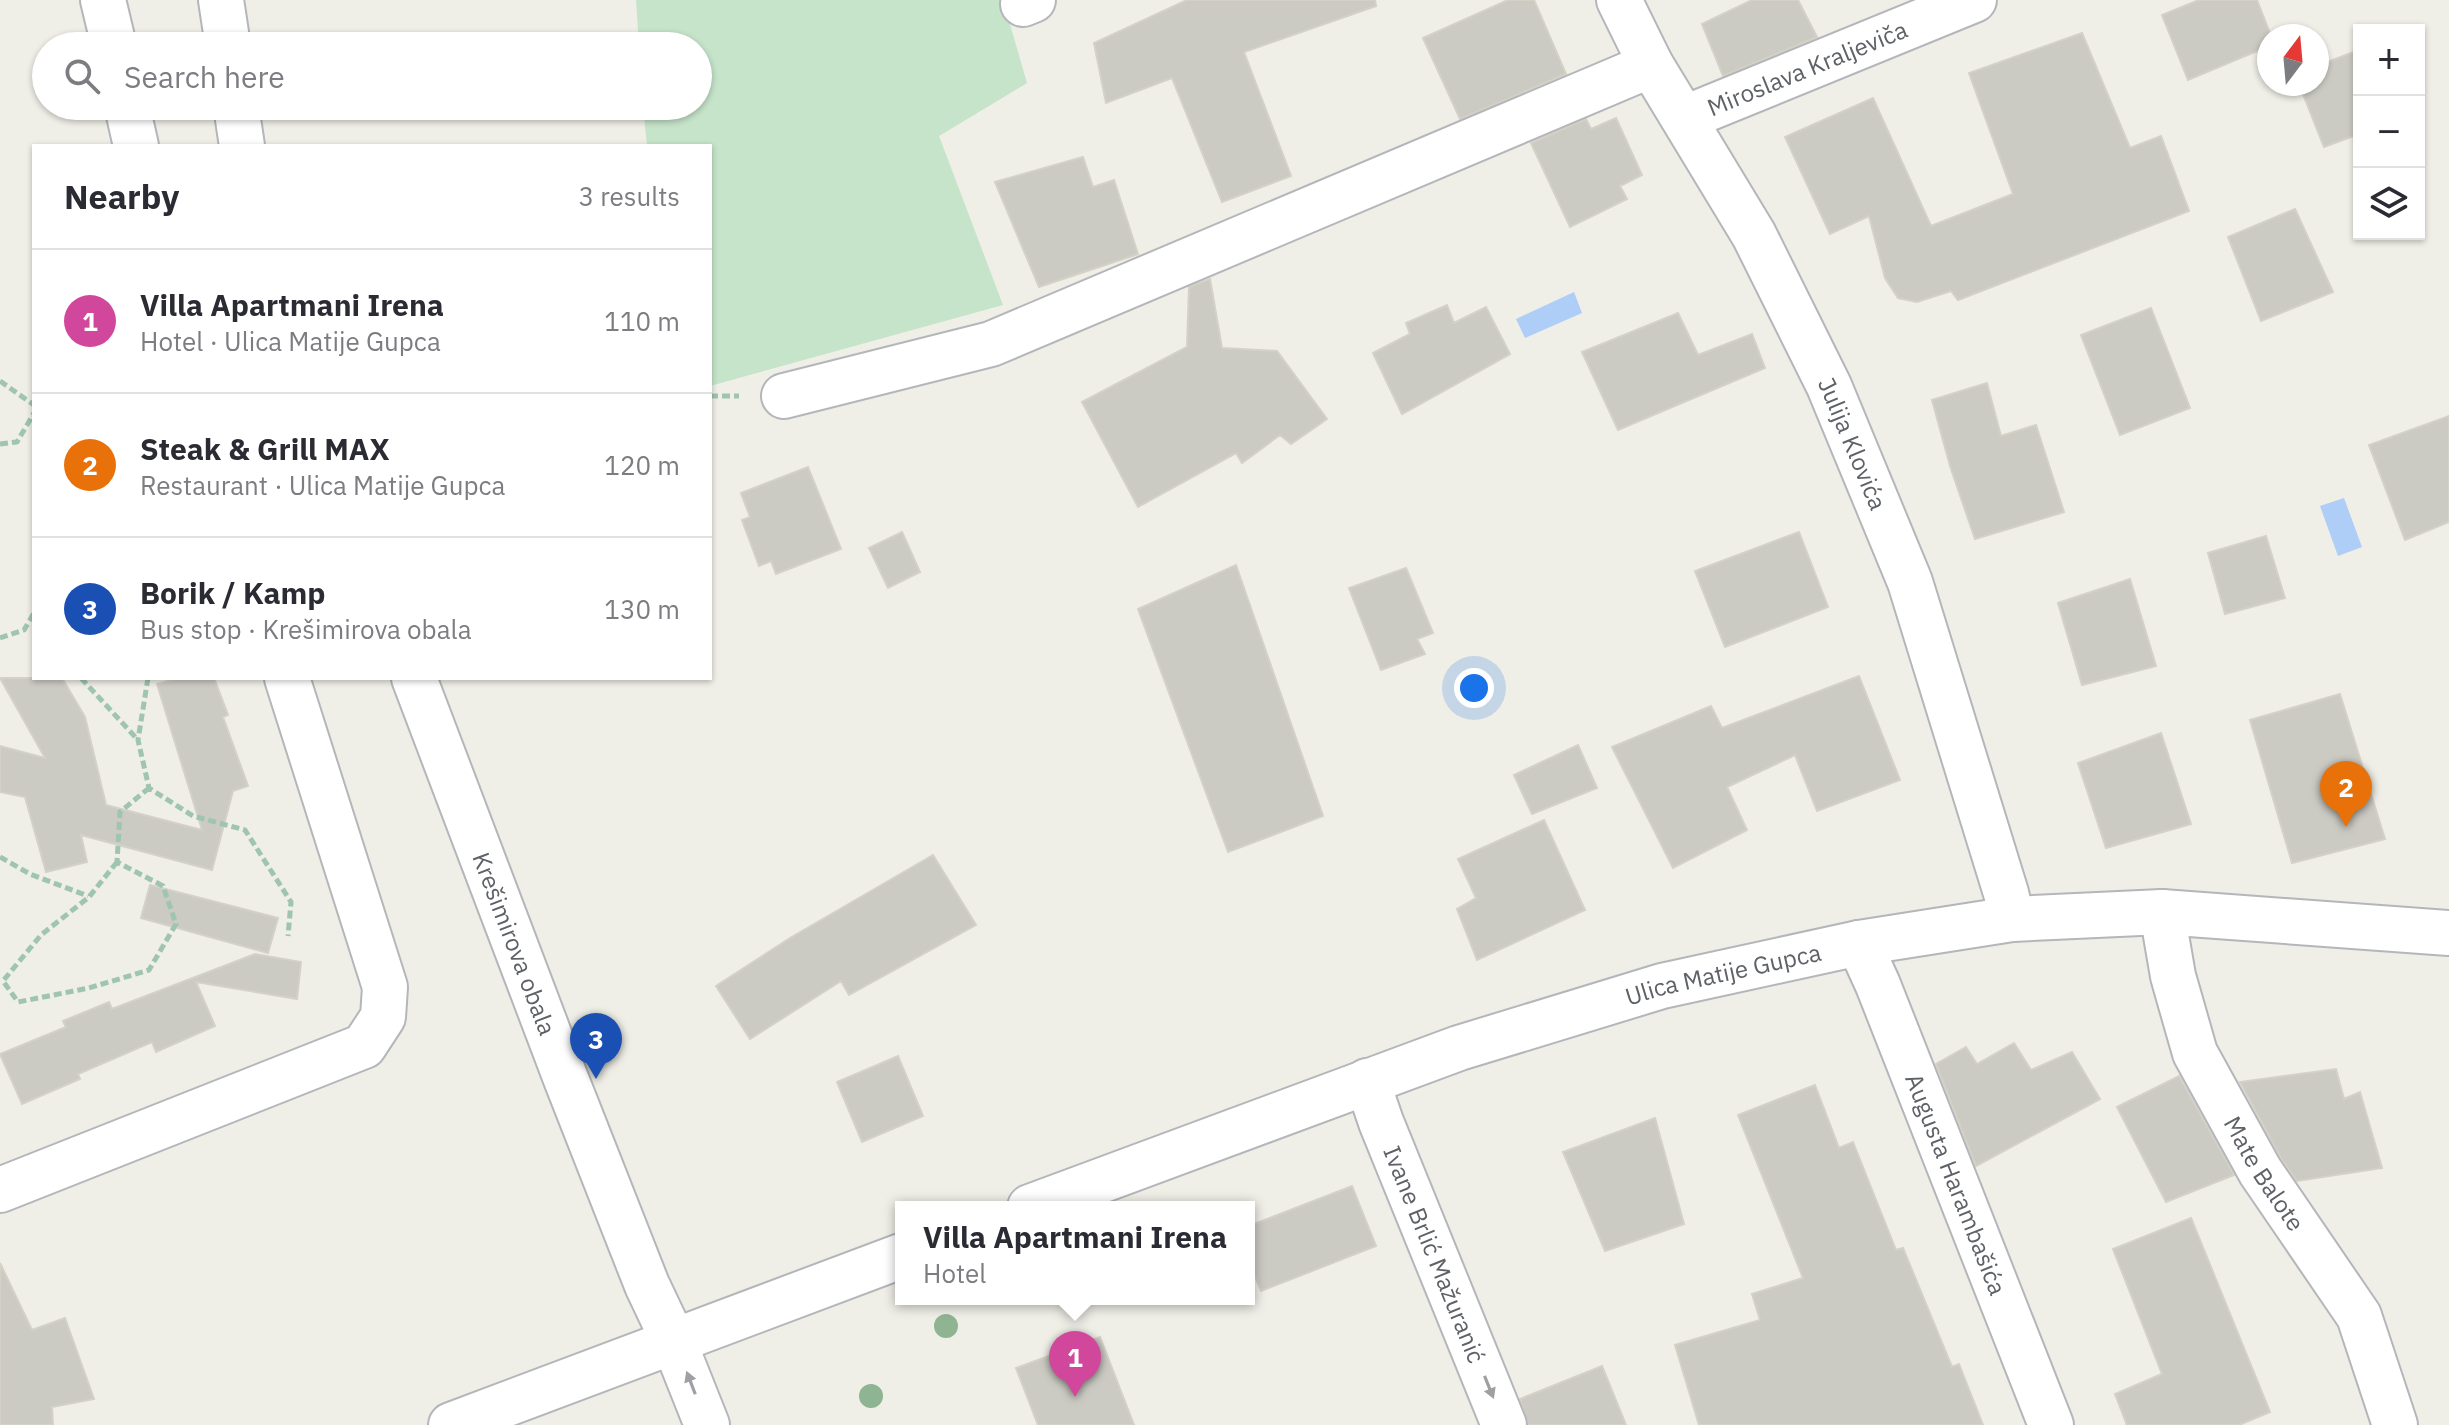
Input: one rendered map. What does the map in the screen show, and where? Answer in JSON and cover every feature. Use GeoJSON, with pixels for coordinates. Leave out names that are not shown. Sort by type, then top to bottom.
{"type":"FeatureCollection","features":[{"type":"Feature","properties":{"kind":"street"},"geometry":{"type":"LineString","coordinates":[[103,0],[111,32]]}},
{"type":"Feature","properties":{"kind":"street"},"geometry":{"type":"LineString","coordinates":[[221,0],[226,32]]}},
{"type":"Feature","properties":{"kind":"street","name":"Julija Klovića"},"geometry":{"type":"LineString","coordinates":[[1619,0],[1651,65],[1754,235],[1829,386],[1910,582],[2012,919]]}},
{"type":"Feature","properties":{"kind":"street","name":"Miroslava Kraljeviča"},"geometry":{"type":"LineString","coordinates":[[1685,118],[1974,0]]}},
{"type":"Feature","properties":{"kind":"street"},"geometry":{"type":"LineString","coordinates":[[784,396],[991,344],[1651,65]]}},
{"type":"Feature","properties":{"kind":"street"},"geometry":{"type":"LineString","coordinates":[[130,120],[136,144]]}},
{"type":"Feature","properties":{"kind":"street"},"geometry":{"type":"LineString","coordinates":[[238,120],[242,144]]}},
{"type":"Feature","properties":{"kind":"street"},"geometry":{"type":"LineString","coordinates":[[0,1190],[364,1046],[383,1017],[385,987],[288,680]]}},
{"type":"Feature","properties":{"kind":"street","name":"Krešimirova obala"},"geometry":{"type":"LineString","coordinates":[[415,680],[577,1108],[707,1425]]}},
{"type":"Feature","properties":{"kind":"street","name":"Ulica Matije Gupca"},"geometry":{"type":"LineString","coordinates":[[1046,1201],[1459,1048],[1662,986],[1859,943],[2012,919],[2162,912],[2449,933]]}},
{"type":"Feature","properties":{"kind":"street","name":"Mate Balote"},"geometry":{"type":"LineString","coordinates":[[2162,912],[2173,976],[2195,1053],[2260,1171],[2359,1316],[2395,1425]]}},
{"type":"Feature","properties":{"kind":"street","name":"Augusta Harambašića"},"geometry":{"type":"LineString","coordinates":[[1859,943],[2051,1425]]}},
{"type":"Feature","properties":{"kind":"street","name":"Ivane Brlić Mažuranić"},"geometry":{"type":"LineString","coordinates":[[1367,1081],[1504,1425]]}},
{"type":"Feature","properties":{"kind":"street"},"geometry":{"type":"LineString","coordinates":[[451,1425],[895,1258]]}},
{"type":"Feature","properties":{"kind":"path"},"geometry":{"type":"LineString","coordinates":[[0,381],[32,404]]}},
{"type":"Feature","properties":{"kind":"path"},"geometry":{"type":"LineString","coordinates":[[0,444],[17,442],[32,416]]}},
{"type":"Feature","properties":{"kind":"path"},"geometry":{"type":"LineString","coordinates":[[0,638],[24,630],[32,617]]}},
{"type":"Feature","properties":{"kind":"path"},"geometry":{"type":"LineString","coordinates":[[83,680],[138,740]]}},
{"type":"Feature","properties":{"kind":"path"},"geometry":{"type":"LineString","coordinates":[[148,680],[138,740],[149,788],[193,816],[245,830],[291,902],[288,936]]}},
{"type":"Feature","properties":{"kind":"path"},"geometry":{"type":"LineString","coordinates":[[117,862],[163,886],[176,924],[149,970],[89,988],[18,1002],[2,981],[41,935],[89,897],[117,862],[120,812],[149,788]]}},
{"type":"Feature","properties":{"kind":"path"},"geometry":{"type":"LineString","coordinates":[[0,857],[30,874],[89,897]]}},
{"type":"Feature","properties":{"kind":"green space"},"geometry":{"type":"Polygon","coordinates":[[[636,0],[1003,0],[1027,83],[939,136],[1003,305],[712,385],[712,144],[647,144],[644,120],[712,120],[712,32],[638,32],[636,0]]]}},
{"type":"Feature","properties":{"kind":"water"},"geometry":{"type":"Polygon","coordinates":[[[1574,292],[1582,313],[1525,338],[1516,319],[1574,292]]]}},
{"type":"Feature","properties":{"kind":"water"},"geometry":{"type":"Polygon","coordinates":[[[2344,498],[2362,547],[2338,556],[2320,506],[2344,498]]]}},
{"type":"Feature","properties":{"kind":"building"},"geometry":{"type":"Polygon","coordinates":[[[1187,0],[1375,0],[1376,6],[1244,52],[1291,176],[1222,202],[1172,78],[1106,103],[1094,43],[1187,0]]]}},
{"type":"Feature","properties":{"kind":"building"},"geometry":{"type":"Polygon","coordinates":[[[1508,0],[1534,0],[1566,74],[1460,119],[1423,38],[1508,0]]]}},
{"type":"Feature","properties":{"kind":"building"},"geometry":{"type":"Polygon","coordinates":[[[1752,0],[1798,0],[1817,37],[1723,76],[1702,24],[1752,0]]]}},
{"type":"Feature","properties":{"kind":"building"},"geometry":{"type":"Polygon","coordinates":[[[2199,0],[2257,0],[2266,24],[2257,24],[2257,51],[2188,80],[2162,15],[2199,0]]]}},
{"type":"Feature","properties":{"kind":"building"},"geometry":{"type":"Polygon","coordinates":[[[2082,33],[2130,148],[2161,136],[2189,211],[1958,300],[1951,291],[1917,302],[1898,298],[1885,278],[1869,216],[1830,234],[1785,137],[1873,98],[1931,226],[2013,194],[1969,73],[2082,33]]]}},
{"type":"Feature","properties":{"kind":"building"},"geometry":{"type":"Polygon","coordinates":[[[2353,52],[2353,136],[2324,147],[2304,96],[2329,96],[2329,61],[2353,52]]]}},
{"type":"Feature","properties":{"kind":"building"},"geometry":{"type":"Polygon","coordinates":[[[1616,118],[1642,175],[1620,186],[1627,199],[1570,227],[1531,143],[1586,119],[1591,129],[1616,118]]]}},
{"type":"Feature","properties":{"kind":"building"},"geometry":{"type":"Polygon","coordinates":[[[1083,157],[1093,187],[1114,180],[1138,254],[1039,287],[995,182],[1083,157]]]}},
{"type":"Feature","properties":{"kind":"building"},"geometry":{"type":"Polygon","coordinates":[[[2295,209],[2333,292],[2261,321],[2228,237],[2295,209]]]}},
{"type":"Feature","properties":{"kind":"building"},"geometry":{"type":"Polygon","coordinates":[[[1210,279],[1222,348],[1277,351],[1327,419],[1291,444],[1280,435],[1242,463],[1236,453],[1138,507],[1082,402],[1187,347],[1189,287],[1210,279]]]}},
{"type":"Feature","properties":{"kind":"building"},"geometry":{"type":"Polygon","coordinates":[[[1447,305],[1454,323],[1486,307],[1510,354],[1402,414],[1373,353],[1410,334],[1406,323],[1447,305]]]}},
{"type":"Feature","properties":{"kind":"building"},"geometry":{"type":"Polygon","coordinates":[[[2151,308],[2190,408],[2120,435],[2081,335],[2151,308]]]}},
{"type":"Feature","properties":{"kind":"building"},"geometry":{"type":"Polygon","coordinates":[[[1678,313],[1698,355],[1752,334],[1765,368],[1618,430],[1582,352],[1678,313]]]}},
{"type":"Feature","properties":{"kind":"building"},"geometry":{"type":"Polygon","coordinates":[[[1987,383],[2001,436],[2036,425],[2064,512],[1975,539],[1932,400],[1987,383]]]}},
{"type":"Feature","properties":{"kind":"building"},"geometry":{"type":"Polygon","coordinates":[[[2449,416],[2449,522],[2405,540],[2369,445],[2449,416]]]}},
{"type":"Feature","properties":{"kind":"building"},"geometry":{"type":"Polygon","coordinates":[[[808,467],[841,549],[776,574],[771,561],[759,566],[742,520],[750,517],[741,493],[808,467]]]}},
{"type":"Feature","properties":{"kind":"building"},"geometry":{"type":"Polygon","coordinates":[[[902,532],[920,572],[888,588],[869,548],[902,532]]]}},
{"type":"Feature","properties":{"kind":"building"},"geometry":{"type":"Polygon","coordinates":[[[1799,532],[1828,607],[1725,647],[1695,571],[1799,532]]]}},
{"type":"Feature","properties":{"kind":"building"},"geometry":{"type":"Polygon","coordinates":[[[2266,536],[2285,598],[2225,614],[2208,553],[2266,536]]]}},
{"type":"Feature","properties":{"kind":"building"},"geometry":{"type":"Polygon","coordinates":[[[1236,565],[1323,816],[1228,852],[1138,609],[1236,565]]]}},
{"type":"Feature","properties":{"kind":"building"},"geometry":{"type":"Polygon","coordinates":[[[1406,568],[1433,633],[1417,639],[1425,654],[1381,670],[1349,588],[1406,568]]]}},
{"type":"Feature","properties":{"kind":"building"},"geometry":{"type":"Polygon","coordinates":[[[2130,579],[2156,666],[2082,685],[2058,603],[2130,579]]]}},
{"type":"Feature","properties":{"kind":"building"},"geometry":{"type":"Polygon","coordinates":[[[1859,676],[1900,780],[1817,811],[1795,755],[1727,787],[1747,830],[1673,868],[1612,747],[1711,706],[1722,728],[1859,676]]]}},
{"type":"Feature","properties":{"kind":"building"},"geometry":{"type":"Polygon","coordinates":[[[0,678],[63,680],[85,717],[106,805],[202,830],[157,684],[172,680],[215,680],[228,715],[223,717],[248,786],[233,791],[212,870],[81,835],[87,862],[46,872],[25,797],[0,792],[0,746],[45,758],[0,678]]]}},
{"type":"Feature","properties":{"kind":"building"},"geometry":{"type":"Polygon","coordinates":[[[2340,694],[2385,839],[2292,863],[2250,720],[2340,694]]]}},
{"type":"Feature","properties":{"kind":"building"},"geometry":{"type":"Polygon","coordinates":[[[2161,733],[2191,824],[2106,848],[2078,763],[2161,733]]]}},
{"type":"Feature","properties":{"kind":"building"},"geometry":{"type":"Polygon","coordinates":[[[1578,745],[1597,788],[1532,814],[1514,775],[1578,745]]]}},
{"type":"Feature","properties":{"kind":"building"},"geometry":{"type":"Polygon","coordinates":[[[1544,820],[1585,910],[1477,960],[1457,909],[1476,898],[1458,859],[1544,820]]]}},
{"type":"Feature","properties":{"kind":"building"},"geometry":{"type":"Polygon","coordinates":[[[933,855],[976,925],[849,995],[841,981],[750,1039],[716,986],[790,938],[933,855]]]}},
{"type":"Feature","properties":{"kind":"building"},"geometry":{"type":"Polygon","coordinates":[[[150,885],[278,918],[268,953],[141,918],[150,885]]]}},
{"type":"Feature","properties":{"kind":"building"},"geometry":{"type":"Polygon","coordinates":[[[255,954],[301,962],[297,999],[196,982],[215,1026],[156,1052],[152,1042],[78,1074],[80,1079],[22,1104],[0,1054],[66,1027],[63,1021],[109,1002],[112,1009],[255,954]]]}},
{"type":"Feature","properties":{"kind":"building"},"geometry":{"type":"Polygon","coordinates":[[[2014,1043],[2031,1070],[2072,1052],[2100,1099],[1976,1166],[1936,1064],[1966,1047],[1977,1064],[2014,1043]]]}},
{"type":"Feature","properties":{"kind":"building"},"geometry":{"type":"Polygon","coordinates":[[[898,1056],[923,1116],[862,1142],[837,1082],[898,1056]]]}},
{"type":"Feature","properties":{"kind":"building"},"geometry":{"type":"Polygon","coordinates":[[[2336,1069],[2344,1099],[2360,1092],[2382,1168],[2297,1181],[2240,1082],[2336,1069]]]}},
{"type":"Feature","properties":{"kind":"building"},"geometry":{"type":"Polygon","coordinates":[[[2179,1076],[2234,1175],[2166,1202],[2117,1107],[2179,1076]]]}},
{"type":"Feature","properties":{"kind":"building"},"geometry":{"type":"Polygon","coordinates":[[[1815,1085],[1839,1148],[1853,1142],[1896,1250],[1903,1248],[1952,1367],[1959,1364],[1983,1425],[1699,1425],[1675,1345],[1760,1320],[1752,1294],[1803,1278],[1738,1115],[1815,1085]]]}},
{"type":"Feature","properties":{"kind":"building"},"geometry":{"type":"Polygon","coordinates":[[[1655,1118],[1684,1224],[1605,1251],[1563,1152],[1655,1118]]]}},
{"type":"Feature","properties":{"kind":"building"},"geometry":{"type":"Polygon","coordinates":[[[1352,1186],[1376,1246],[1261,1291],[1255,1276],[1255,1224],[1352,1186]]]}},
{"type":"Feature","properties":{"kind":"building"},"geometry":{"type":"Polygon","coordinates":[[[2191,1218],[2270,1412],[2239,1425],[2127,1425],[2115,1394],[2162,1374],[2113,1249],[2191,1218]]]}},
{"type":"Feature","properties":{"kind":"building"},"geometry":{"type":"Polygon","coordinates":[[[0,1263],[32,1330],[65,1318],[94,1399],[52,1407],[53,1425],[0,1425],[0,1263]]]}},
{"type":"Feature","properties":{"kind":"building"},"geometry":{"type":"Polygon","coordinates":[[[1100,1337],[1134,1425],[1038,1425],[1016,1368],[1100,1337]]]}},
{"type":"Feature","properties":{"kind":"building"},"geometry":{"type":"Polygon","coordinates":[[[1602,1366],[1626,1425],[1528,1425],[1520,1399],[1602,1366]]]}},
{"type":"Feature","properties":{"kind":"place","name":"Steak & Grill MAX"},"geometry":{"type":"Point","coordinates":[2346,827]}},
{"type":"Feature","properties":{"kind":"place","name":"Borik / Kamp"},"geometry":{"type":"Point","coordinates":[596,1079]}},
{"type":"Feature","properties":{"kind":"place","name":"Villa Apartmani Irena"},"geometry":{"type":"Point","coordinates":[1075,1397]}}]}
